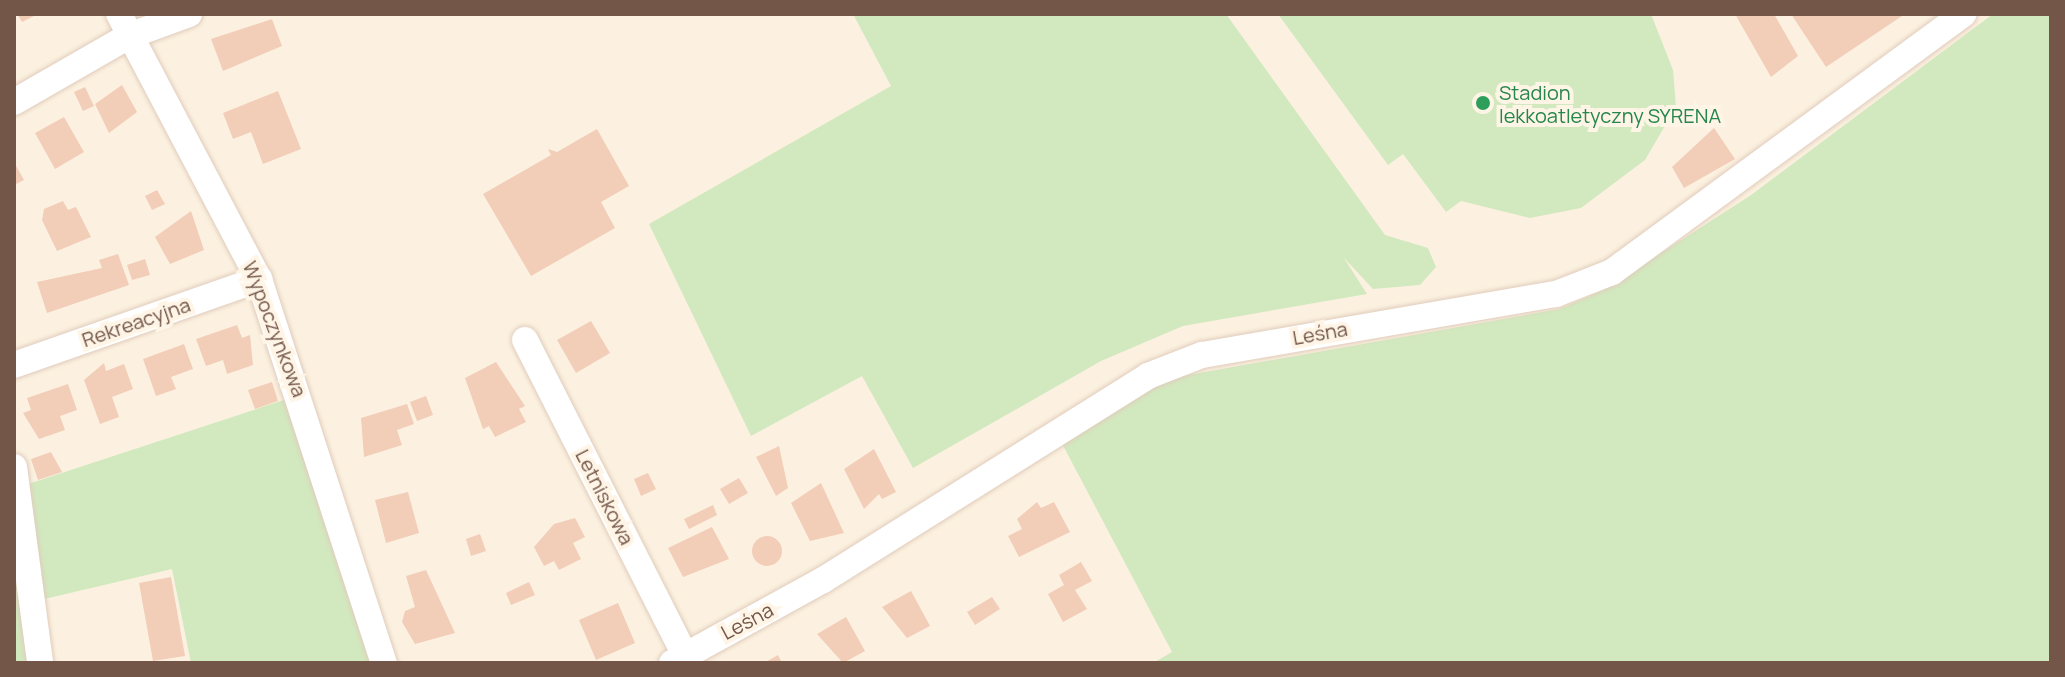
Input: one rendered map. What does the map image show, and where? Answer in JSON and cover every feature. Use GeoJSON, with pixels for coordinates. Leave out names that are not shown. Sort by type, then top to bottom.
{"type":"FeatureCollection","features":[{"type":"Feature","properties":{"kind":"street"},"geometry":{"type":"LineString","coordinates":[[14,102],[124,25],[189,14]]}},
{"type":"Feature","properties":{"kind":"street","name":"Leśna"},"geometry":{"type":"LineString","coordinates":[[678,659],[823,580],[1148,376],[1202,355],[1556,294],[1612,272],[1963,14]]}},
{"type":"Feature","properties":{"kind":"street","name":"Wypoczynkowa"},"geometry":{"type":"LineString","coordinates":[[124,25],[259,279],[384,663]]}},
{"type":"Feature","properties":{"kind":"street","name":"Rekreacyjna"},"geometry":{"type":"LineString","coordinates":[[14,365],[259,279]]}},
{"type":"Feature","properties":{"kind":"street","name":"Letniskowa"},"geometry":{"type":"LineString","coordinates":[[525,340],[678,659]]}},
{"type":"Feature","properties":{"kind":"street"},"geometry":{"type":"LineString","coordinates":[[14,467],[40,663]]}},
{"type":"Feature","properties":{"kind":"green space"},"geometry":{"type":"Polygon","coordinates":[[[853,14],[1226,14],[1385,235],[1428,248],[1436,267],[1420,285],[1373,289],[1344,258],[1367,294],[1183,326],[1101,361],[913,468],[862,376],[751,436],[649,224],[891,86],[853,14]]]}},
{"type":"Feature","properties":{"kind":"green space"},"geometry":{"type":"Polygon","coordinates":[[[1278,14],[1651,14],[1673,70],[1676,107],[1645,160],[1581,208],[1530,218],[1461,201],[1446,212],[1403,154],[1388,165],[1278,14]]]}},
{"type":"Feature","properties":{"kind":"green space"},"geometry":{"type":"Polygon","coordinates":[[[1993,14],[2051,14],[2051,663],[1153,663],[1172,652],[1058,436],[1149,382],[1559,309],[1604,290],[1751,195],[1993,14]]]}},
{"type":"Feature","properties":{"kind":"green space"},"geometry":{"type":"Polygon","coordinates":[[[293,397],[375,663],[191,663],[172,569],[36,601],[22,486],[293,397]]]}},
{"type":"Feature","properties":{"kind":"green space"},"geometry":{"type":"Polygon","coordinates":[[[14,467],[43,663],[14,663],[14,467]]]}},
{"type":"Feature","properties":{"kind":"building"},"geometry":{"type":"Polygon","coordinates":[[[17,14],[38,14],[22,22],[17,14]]]}},
{"type":"Feature","properties":{"kind":"building"},"geometry":{"type":"Polygon","coordinates":[[[1735,14],[1774,14],[1798,56],[1771,77],[1735,14]]]}},
{"type":"Feature","properties":{"kind":"building"},"geometry":{"type":"Polygon","coordinates":[[[1791,14],[1905,14],[1826,67],[1791,14]]]}},
{"type":"Feature","properties":{"kind":"building"},"geometry":{"type":"Polygon","coordinates":[[[272,19],[282,46],[223,71],[211,39],[272,19]]]}},
{"type":"Feature","properties":{"kind":"building"},"geometry":{"type":"Polygon","coordinates":[[[122,85],[137,112],[109,133],[95,104],[122,85]]]}},
{"type":"Feature","properties":{"kind":"building"},"geometry":{"type":"Polygon","coordinates":[[[85,87],[94,106],[83,111],[74,92],[85,87]]]}},
{"type":"Feature","properties":{"kind":"building"},"geometry":{"type":"Polygon","coordinates":[[[278,91],[301,149],[263,164],[251,132],[233,139],[223,113],[278,91]]]}},
{"type":"Feature","properties":{"kind":"building"},"geometry":{"type":"Polygon","coordinates":[[[64,117],[84,152],[55,169],[35,133],[64,117]]]}},
{"type":"Feature","properties":{"kind":"building"},"geometry":{"type":"Polygon","coordinates":[[[1714,128],[1735,159],[1684,188],[1672,167],[1714,128]]]}},
{"type":"Feature","properties":{"kind":"building"},"geometry":{"type":"Polygon","coordinates":[[[597,129],[629,186],[601,202],[615,228],[531,276],[483,194],[551,155],[548,149],[557,152],[597,129]]]}},
{"type":"Feature","properties":{"kind":"building"},"geometry":{"type":"Polygon","coordinates":[[[14,162],[24,180],[14,185],[14,162]]]}},
{"type":"Feature","properties":{"kind":"building"},"geometry":{"type":"Polygon","coordinates":[[[157,190],[165,204],[152,210],[145,196],[157,190]]]}},
{"type":"Feature","properties":{"kind":"building"},"geometry":{"type":"Polygon","coordinates":[[[63,201],[68,210],[76,207],[91,237],[57,251],[42,220],[44,209],[63,201]]]}},
{"type":"Feature","properties":{"kind":"building"},"geometry":{"type":"Polygon","coordinates":[[[191,211],[204,250],[170,264],[155,237],[191,211]]]}},
{"type":"Feature","properties":{"kind":"building"},"geometry":{"type":"Polygon","coordinates":[[[118,254],[129,285],[47,313],[37,282],[102,268],[99,260],[118,254]]]}},
{"type":"Feature","properties":{"kind":"building"},"geometry":{"type":"Polygon","coordinates":[[[145,259],[150,275],[132,280],[127,265],[145,259]]]}},
{"type":"Feature","properties":{"kind":"building"},"geometry":{"type":"Polygon","coordinates":[[[591,321],[610,353],[576,373],[557,340],[591,321]]]}},
{"type":"Feature","properties":{"kind":"building"},"geometry":{"type":"Polygon","coordinates":[[[237,325],[242,338],[250,335],[253,365],[227,374],[223,360],[206,366],[196,339],[237,325]]]}},
{"type":"Feature","properties":{"kind":"building"},"geometry":{"type":"Polygon","coordinates":[[[184,344],[193,369],[171,377],[176,389],[156,396],[143,359],[184,344]]]}},
{"type":"Feature","properties":{"kind":"building"},"geometry":{"type":"Polygon","coordinates":[[[496,362],[525,406],[519,409],[526,422],[495,437],[489,426],[483,429],[465,378],[496,362]]]}},
{"type":"Feature","properties":{"kind":"building"},"geometry":{"type":"Polygon","coordinates":[[[104,363],[106,371],[124,364],[133,389],[112,397],[119,417],[100,424],[84,380],[104,363]]]}},
{"type":"Feature","properties":{"kind":"building"},"geometry":{"type":"Polygon","coordinates":[[[272,382],[278,401],[255,409],[248,390],[272,382]]]}},
{"type":"Feature","properties":{"kind":"building"},"geometry":{"type":"Polygon","coordinates":[[[68,384],[77,410],[60,416],[65,430],[39,439],[23,413],[31,410],[27,398],[68,384]]]}},
{"type":"Feature","properties":{"kind":"building"},"geometry":{"type":"Polygon","coordinates":[[[426,396],[433,415],[417,421],[410,402],[426,396]]]}},
{"type":"Feature","properties":{"kind":"building"},"geometry":{"type":"Polygon","coordinates":[[[407,404],[414,424],[397,430],[402,445],[364,457],[361,418],[407,404]]]}},
{"type":"Feature","properties":{"kind":"building"},"geometry":{"type":"Polygon","coordinates":[[[779,446],[788,488],[776,496],[756,457],[779,446]]]}},
{"type":"Feature","properties":{"kind":"building"},"geometry":{"type":"Polygon","coordinates":[[[874,449],[896,492],[882,499],[879,494],[864,509],[844,469],[874,449]]]}},
{"type":"Feature","properties":{"kind":"building"},"geometry":{"type":"Polygon","coordinates":[[[51,452],[62,472],[38,480],[31,459],[51,452]]]}},
{"type":"Feature","properties":{"kind":"building"},"geometry":{"type":"Polygon","coordinates":[[[648,473],[656,489],[641,496],[634,479],[648,473]]]}},
{"type":"Feature","properties":{"kind":"building"},"geometry":{"type":"Polygon","coordinates":[[[739,478],[748,493],[729,504],[720,489],[739,478]]]}},
{"type":"Feature","properties":{"kind":"building"},"geometry":{"type":"Polygon","coordinates":[[[821,483],[844,533],[810,541],[791,503],[821,483]]]}},
{"type":"Feature","properties":{"kind":"building"},"geometry":{"type":"Polygon","coordinates":[[[408,492],[419,533],[386,543],[375,500],[408,492]]]}},
{"type":"Feature","properties":{"kind":"building"},"geometry":{"type":"Polygon","coordinates":[[[1037,502],[1041,508],[1054,502],[1070,532],[1019,557],[1008,536],[1022,529],[1017,519],[1037,502]]]}},
{"type":"Feature","properties":{"kind":"building"},"geometry":{"type":"Polygon","coordinates":[[[713,505],[717,515],[689,529],[684,519],[713,505]]]}},
{"type":"Feature","properties":{"kind":"building"},"geometry":{"type":"Polygon","coordinates":[[[575,518],[585,537],[573,543],[581,559],[559,570],[554,561],[544,566],[534,547],[554,524],[575,518]]]}},
{"type":"Feature","properties":{"kind":"building"},"geometry":{"type":"Polygon","coordinates":[[[712,527],[729,559],[683,577],[668,548],[712,527]]]}},
{"type":"Feature","properties":{"kind":"building"},"geometry":{"type":"Polygon","coordinates":[[[480,534],[486,551],[471,556],[466,539],[480,534]]]}},
{"type":"Feature","properties":{"kind":"building"},"geometry":{"type":"Polygon","coordinates":[[[767,536],[778,540],[782,551],[778,562],[767,566],[756,562],[752,551],[756,540],[767,536]]]}},
{"type":"Feature","properties":{"kind":"building"},"geometry":{"type":"Polygon","coordinates":[[[1081,562],[1092,581],[1075,590],[1087,609],[1063,622],[1048,594],[1064,585],[1059,575],[1081,562]]]}},
{"type":"Feature","properties":{"kind":"building"},"geometry":{"type":"Polygon","coordinates":[[[426,570],[455,633],[415,644],[402,622],[405,611],[415,607],[406,576],[426,570]]]}},
{"type":"Feature","properties":{"kind":"building"},"geometry":{"type":"Polygon","coordinates":[[[171,577],[185,656],[153,661],[139,583],[171,577]]]}},
{"type":"Feature","properties":{"kind":"building"},"geometry":{"type":"Polygon","coordinates":[[[529,582],[535,595],[511,605],[506,593],[529,582]]]}},
{"type":"Feature","properties":{"kind":"building"},"geometry":{"type":"Polygon","coordinates":[[[911,591],[930,626],[907,638],[882,607],[911,591]]]}},
{"type":"Feature","properties":{"kind":"building"},"geometry":{"type":"Polygon","coordinates":[[[992,597],[1000,609],[975,625],[967,612],[992,597]]]}},
{"type":"Feature","properties":{"kind":"building"},"geometry":{"type":"Polygon","coordinates":[[[618,603],[635,643],[596,660],[579,620],[618,603]]]}},
{"type":"Feature","properties":{"kind":"building"},"geometry":{"type":"Polygon","coordinates":[[[846,617],[865,651],[843,663],[817,634],[846,617]]]}},
{"type":"Feature","properties":{"kind":"building"},"geometry":{"type":"Polygon","coordinates":[[[778,655],[782,663],[764,663],[778,655]]]}},
{"type":"Feature","properties":{"kind":"place","name":"Stadion lekkoatletyczny SYRENA"},"geometry":{"type":"Point","coordinates":[1483,103]}}]}
